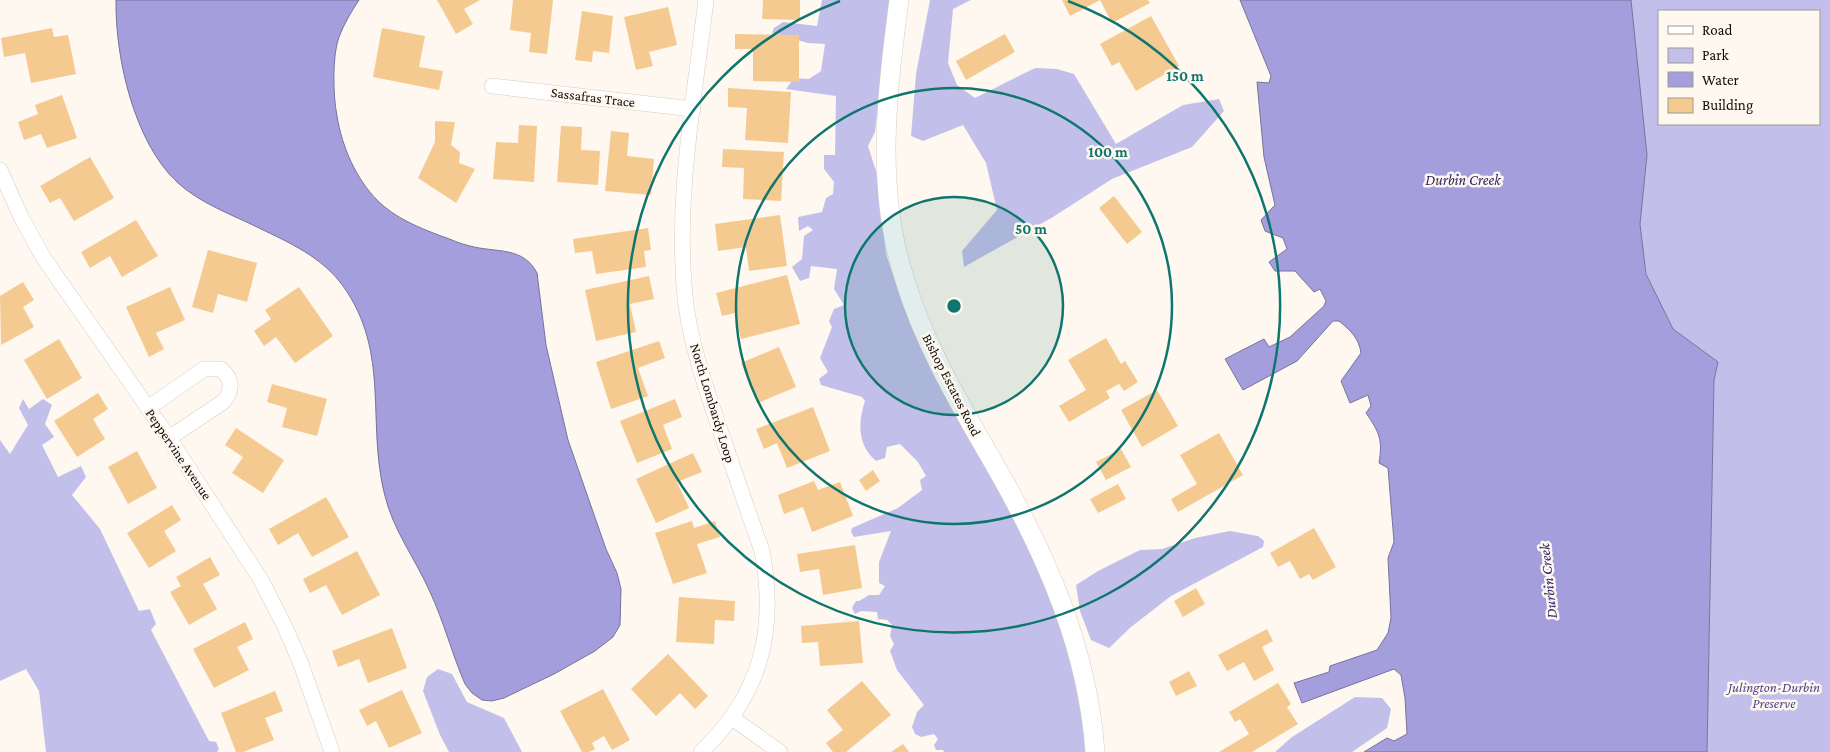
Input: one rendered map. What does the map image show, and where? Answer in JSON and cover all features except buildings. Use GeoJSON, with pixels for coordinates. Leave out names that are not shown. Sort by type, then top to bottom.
{"type":"FeatureCollection","features":[{"type":"Feature","properties":{"kind":"street","name":"North Lombardy Loop"},"geometry":{"type":"LineString","coordinates":[[701,752],[732,718],[747,693],[757,669],[765,637],[768,604],[767,577],[762,551],[704,385],[687,307],[683,268],[684,188],[706,0]]}},
{"type":"Feature","properties":{"kind":"street","name":"Bishop Estates Road"},"geometry":{"type":"LineString","coordinates":[[898,0],[885,133],[886,176],[896,248],[913,305],[934,355],[966,416],[1022,514],[1054,582],[1081,662],[1091,714],[1095,752]]}},
{"type":"Feature","properties":{"kind":"street","name":"Sassafras Trace"},"geometry":{"type":"LineString","coordinates":[[492,86],[693,109]]}},
{"type":"Feature","properties":{"kind":"street","name":"Peppervine Avenue"},"geometry":{"type":"LineString","coordinates":[[0,170],[22,219],[43,257],[170,438],[261,580],[301,664],[332,752]]}},
{"type":"Feature","properties":{"kind":"street"},"geometry":{"type":"LineString","coordinates":[[148,408],[204,370],[221,369],[227,374],[231,384],[229,396],[170,438]]}},
{"type":"Feature","properties":{"kind":"street"},"geometry":{"type":"LineString","coordinates":[[732,718],[780,752]]}},
{"type":"Feature","properties":{"kind":"green space"},"geometry":{"type":"Polygon","coordinates":[[[822,0],[890,0],[875,132],[868,146],[877,174],[886,254],[904,308],[944,389],[1017,523],[1053,599],[1076,682],[1087,752],[944,752],[943,750],[936,750],[934,745],[938,739],[934,734],[921,737],[915,734],[912,727],[917,712],[924,705],[897,670],[890,651],[894,644],[890,636],[892,625],[887,620],[878,619],[877,612],[861,611],[855,614],[852,608],[856,601],[869,595],[879,595],[885,586],[879,583],[879,562],[891,531],[854,537],[851,532],[852,528],[898,508],[922,490],[920,480],[926,476],[918,462],[900,444],[887,447],[885,458],[876,461],[865,448],[862,441],[860,425],[865,401],[862,397],[821,385],[819,379],[828,372],[820,358],[832,327],[829,321],[834,309],[844,305],[834,289],[837,269],[811,266],[809,278],[800,281],[792,267],[802,259],[804,236],[813,230],[808,226],[799,231],[798,217],[822,212],[826,198],[833,194],[834,182],[824,169],[824,155],[835,155],[836,96],[786,89],[794,78],[809,79],[821,71],[825,44],[808,43],[772,33],[774,28],[783,22],[817,26],[822,0]]]}},
{"type":"Feature","properties":{"kind":"green space"},"geometry":{"type":"Polygon","coordinates":[[[930,0],[971,0],[953,9],[948,63],[957,85],[975,98],[1035,68],[1057,69],[1074,74],[1116,144],[1183,105],[1219,99],[1224,111],[1192,147],[1112,179],[1053,217],[964,267],[962,251],[997,210],[986,163],[963,125],[923,141],[911,136],[916,74],[930,0]]]}},
{"type":"Feature","properties":{"kind":"green space","name":"Julington-Durbin Preserve"},"geometry":{"type":"Polygon","coordinates":[[[1608,0],[1830,0],[1830,752],[1707,752],[1714,380],[1718,362],[1673,329],[1646,274],[1640,224],[1647,155],[1608,0]]]}},
{"type":"Feature","properties":{"kind":"green space"},"geometry":{"type":"Polygon","coordinates":[[[23,399],[29,409],[43,399],[52,405],[45,424],[54,437],[42,445],[58,477],[81,466],[86,477],[72,495],[100,529],[139,611],[150,609],[156,624],[151,630],[209,741],[216,742],[219,749],[217,752],[46,752],[39,691],[26,669],[0,681],[0,440],[10,454],[28,425],[19,408],[23,399]]]}},
{"type":"Feature","properties":{"kind":"green space"},"geometry":{"type":"Polygon","coordinates":[[[1230,531],[1258,536],[1264,541],[1263,547],[1171,596],[1131,627],[1109,648],[1091,640],[1080,611],[1076,585],[1098,571],[1140,550],[1162,549],[1195,538],[1230,531]]]}},
{"type":"Feature","properties":{"kind":"green space"},"geometry":{"type":"Polygon","coordinates":[[[438,669],[452,674],[467,702],[504,718],[522,752],[449,752],[440,735],[423,691],[427,677],[438,669]]]}},
{"type":"Feature","properties":{"kind":"green space"},"geometry":{"type":"Polygon","coordinates":[[[1355,697],[1382,698],[1391,709],[1387,728],[1352,752],[1275,752],[1292,737],[1355,697]]]}},
{"type":"Feature","properties":{"kind":"water"},"geometry":{"type":"Polygon","coordinates":[[[116,0],[359,0],[339,37],[334,65],[334,87],[342,139],[351,162],[363,183],[378,201],[392,213],[408,222],[466,245],[517,254],[531,264],[537,273],[546,345],[568,440],[606,549],[617,573],[621,589],[620,625],[613,637],[595,651],[554,674],[504,698],[492,701],[482,700],[472,693],[465,684],[435,603],[393,521],[385,496],[377,441],[372,362],[367,337],[358,311],[335,276],[315,259],[282,239],[195,196],[177,182],[162,165],[149,145],[130,97],[119,47],[116,0]]]}},
{"type":"Feature","properties":{"kind":"water","name":"Durbin Creek"},"geometry":{"type":"Polygon","coordinates":[[[1240,0],[1631,0],[1647,155],[1640,224],[1646,274],[1673,329],[1718,362],[1714,380],[1707,752],[1364,752],[1387,738],[1394,741],[1407,734],[1405,698],[1401,675],[1394,669],[1302,703],[1294,683],[1329,672],[1330,666],[1377,650],[1388,633],[1391,618],[1388,558],[1394,542],[1388,468],[1379,463],[1379,436],[1366,413],[1371,406],[1368,395],[1350,403],[1341,381],[1361,353],[1356,339],[1339,321],[1333,321],[1297,361],[1243,390],[1225,359],[1264,339],[1269,347],[1290,337],[1324,306],[1326,301],[1320,289],[1314,292],[1295,271],[1275,271],[1269,262],[1287,249],[1283,238],[1265,231],[1261,220],[1275,205],[1264,157],[1257,82],[1269,83],[1271,76],[1240,0]]]}}]}
